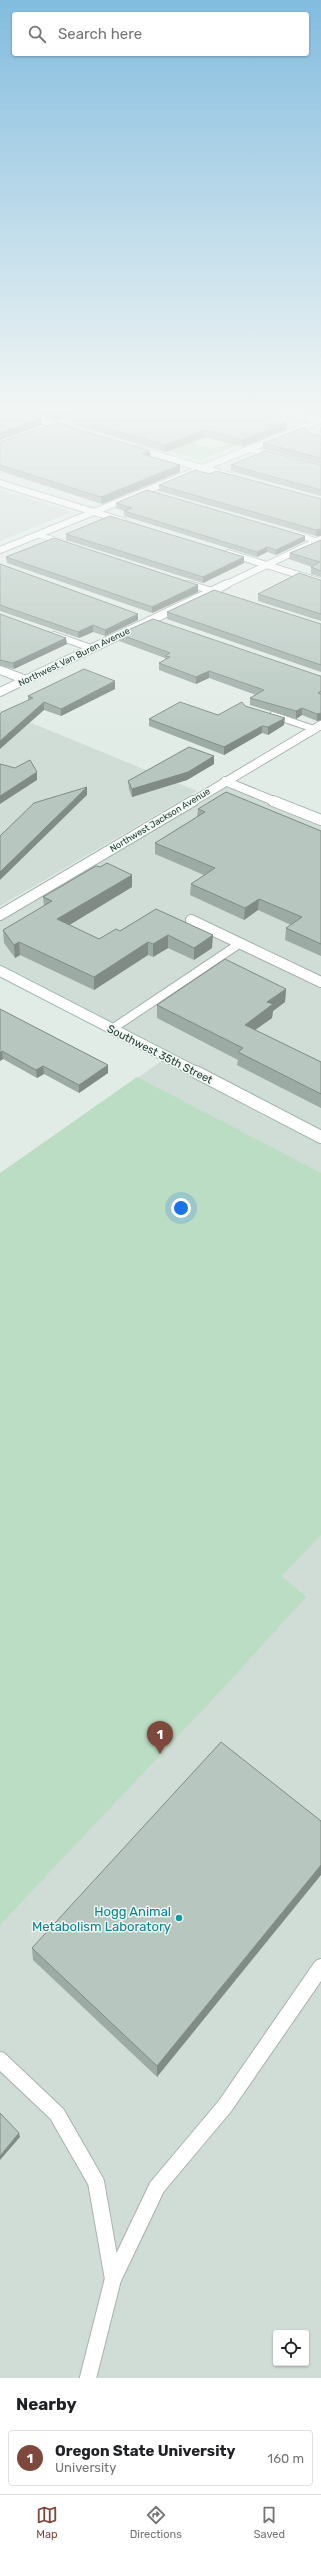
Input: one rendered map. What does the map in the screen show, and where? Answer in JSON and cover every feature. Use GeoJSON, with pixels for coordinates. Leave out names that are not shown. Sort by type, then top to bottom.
{"type":"FeatureCollection","features":[{"type":"Feature","properties":{"kind":"street"},"geometry":{"type":"LineString","coordinates":[[0,550],[71,522]]}},
{"type":"Feature","properties":{"kind":"street"},"geometry":{"type":"LineString","coordinates":[[125,522],[132,524]]}},
{"type":"Feature","properties":{"kind":"street","name":"Northwest Van Buren Avenue"},"geometry":{"type":"LineString","coordinates":[[0,692],[320,540]]}},
{"type":"Feature","properties":{"kind":"street"},"geometry":{"type":"LineString","coordinates":[[217,550],[321,582]]}},
{"type":"Feature","properties":{"kind":"street"},"geometry":{"type":"LineString","coordinates":[[141,616],[165,624]]}},
{"type":"Feature","properties":{"kind":"street"},"geometry":{"type":"LineString","coordinates":[[0,670],[26,680]]}},
{"type":"Feature","properties":{"kind":"street","name":"Northwest Jackson Avenue"},"geometry":{"type":"LineString","coordinates":[[0,915],[317,727]]}},
{"type":"Feature","properties":{"kind":"street"},"geometry":{"type":"LineString","coordinates":[[226,781],[321,820]]}},
{"type":"Feature","properties":{"kind":"street"},"geometry":{"type":"LineString","coordinates":[[191,920],[321,982]]}},
{"type":"Feature","properties":{"kind":"street","name":"Southwest 35th Street"},"geometry":{"type":"LineString","coordinates":[[0,971],[321,1137]]}},
{"type":"Feature","properties":{"kind":"lane"},"geometry":{"type":"LineString","coordinates":[[285,531],[320,540]]}},
{"type":"Feature","properties":{"kind":"lane"},"geometry":{"type":"LineString","coordinates":[[38,535],[73,546]]}},
{"type":"Feature","properties":{"kind":"lane"},"geometry":{"type":"LineString","coordinates":[[178,580],[224,595]]}},
{"type":"Feature","properties":{"kind":"lane"},"geometry":{"type":"LineString","coordinates":[[45,632],[91,648]]}},
{"type":"Feature","properties":{"kind":"lane"},"geometry":{"type":"LineString","coordinates":[[268,714],[317,727]]}},
{"type":"Feature","properties":{"kind":"lane"},"geometry":{"type":"LineString","coordinates":[[112,1029],[239,944]]}},
{"type":"Feature","properties":{"kind":"lane"},"geometry":{"type":"LineString","coordinates":[[88,2378],[113,2279],[157,2187],[225,2106],[321,1967]]}},
{"type":"Feature","properties":{"kind":"lane"},"geometry":{"type":"LineString","coordinates":[[0,2060],[57,2114],[96,2182],[113,2279]]}},
{"type":"Feature","properties":{"kind":"shaded area"},"geometry":{"type":"Polygon","coordinates":[[[0,522],[47,522],[0,541],[0,522]]]}},
{"type":"Feature","properties":{"kind":"shaded area"},"geometry":{"type":"Polygon","coordinates":[[[0,710],[197,791],[0,906],[0,710]]]}},
{"type":"Feature","properties":{"kind":"shaded area"},"geometry":{"type":"Polygon","coordinates":[[[226,784],[321,823],[321,2378],[0,2378],[0,1175],[170,1055],[0,965],[0,920],[226,784]]]}},
{"type":"Feature","properties":{"kind":"green space"},"geometry":{"type":"Polygon","coordinates":[[[137,1077],[321,1173],[321,1535],[282,1576],[306,1597],[227,1684],[0,1925],[0,1173],[137,1077]]]}},
{"type":"Feature","properties":{"kind":"building"},"geometry":{"type":"Polygon","coordinates":[[[95,522],[130,522],[244,557],[203,577],[66,534],[95,522]]]}},
{"type":"Feature","properties":{"kind":"building"},"geometry":{"type":"Polygon","coordinates":[[[160,522],[257,522],[305,536],[276,550],[267,547],[257,552],[160,522]]]}},
{"type":"Feature","properties":{"kind":"building"},"geometry":{"type":"Polygon","coordinates":[[[288,522],[321,522],[321,529],[316,530],[288,522]]]}},
{"type":"Feature","properties":{"kind":"building"},"geometry":{"type":"Polygon","coordinates":[[[54,538],[198,585],[152,607],[6,557],[54,538]]]}},
{"type":"Feature","properties":{"kind":"building"},"geometry":{"type":"Polygon","coordinates":[[[321,540],[321,571],[311,567],[320,562],[290,553],[321,540]]]}},
{"type":"Feature","properties":{"kind":"building"},"geometry":{"type":"Polygon","coordinates":[[[0,564],[138,614],[105,630],[93,625],[78,632],[0,605],[0,564]]]}},
{"type":"Feature","properties":{"kind":"building"},"geometry":{"type":"Polygon","coordinates":[[[299,573],[321,580],[321,614],[258,594],[299,573]]]}},
{"type":"Feature","properties":{"kind":"building"},"geometry":{"type":"Polygon","coordinates":[[[214,590],[321,624],[321,665],[167,612],[214,590]]]}},
{"type":"Feature","properties":{"kind":"building"},"geometry":{"type":"Polygon","coordinates":[[[0,614],[66,638],[13,663],[0,660],[0,614]]]}},
{"type":"Feature","properties":{"kind":"building"},"geometry":{"type":"Polygon","coordinates":[[[153,619],[321,676],[321,691],[318,693],[321,694],[321,713],[317,714],[302,708],[296,711],[250,698],[264,690],[209,671],[196,677],[159,663],[170,657],[165,656],[170,653],[119,634],[153,619]]]}},
{"type":"Feature","properties":{"kind":"building"},"geometry":{"type":"Polygon","coordinates":[[[84,669],[115,681],[61,709],[44,702],[0,741],[0,714],[2,712],[33,698],[28,696],[84,669]]]}},
{"type":"Feature","properties":{"kind":"building"},"geometry":{"type":"Polygon","coordinates":[[[180,702],[218,715],[242,702],[245,706],[285,718],[268,727],[262,726],[224,747],[149,719],[180,702]]]}},
{"type":"Feature","properties":{"kind":"building"},"geometry":{"type":"Polygon","coordinates":[[[189,747],[214,756],[188,772],[132,789],[128,781],[189,747]]]}},
{"type":"Feature","properties":{"kind":"building"},"geometry":{"type":"Polygon","coordinates":[[[30,760],[37,772],[0,796],[0,764],[15,768],[30,760]]]}},
{"type":"Feature","properties":{"kind":"building"},"geometry":{"type":"Polygon","coordinates":[[[87,787],[0,872],[0,836],[34,803],[87,787]]]}},
{"type":"Feature","properties":{"kind":"building"},"geometry":{"type":"Polygon","coordinates":[[[226,792],[321,831],[321,944],[286,928],[302,917],[259,899],[245,908],[191,884],[215,868],[155,843],[205,812],[198,809],[226,792]]]}},
{"type":"Feature","properties":{"kind":"building"},"geometry":{"type":"Polygon","coordinates":[[[107,863],[132,875],[57,919],[99,939],[116,929],[120,931],[156,909],[213,935],[194,948],[168,935],[153,944],[148,942],[94,977],[19,942],[14,945],[3,930],[52,901],[43,897],[96,866],[100,867],[107,863]]]}},
{"type":"Feature","properties":{"kind":"building"},"geometry":{"type":"Polygon","coordinates":[[[225,959],[286,989],[267,1002],[273,1004],[245,1025],[321,1062],[321,1094],[238,1052],[243,1048],[157,1005],[225,959]]]}},
{"type":"Feature","properties":{"kind":"building"},"geometry":{"type":"Polygon","coordinates":[[[0,1009],[108,1065],[79,1085],[43,1066],[36,1070],[2,1051],[0,1053],[0,1009]]]}},
{"type":"Feature","properties":{"kind":"building","name":"Hogg Animal Metabolism Laboratory"},"geometry":{"type":"Polygon","coordinates":[[[221,1742],[321,1821],[321,1865],[157,2066],[32,1948],[221,1742]]]}},
{"type":"Feature","properties":{"kind":"building"},"geometry":{"type":"Polygon","coordinates":[[[0,2113],[19,2133],[0,2156],[0,2113]]]}},
{"type":"Feature","properties":{"kind":"place","name":"Oregon State University"},"geometry":{"type":"Point","coordinates":[160,1754]}},
{"type":"Feature","properties":{"kind":"place","name":"Hogg Animal Metabolism Laboratory"},"geometry":{"type":"Point","coordinates":[179,1918]}}]}
